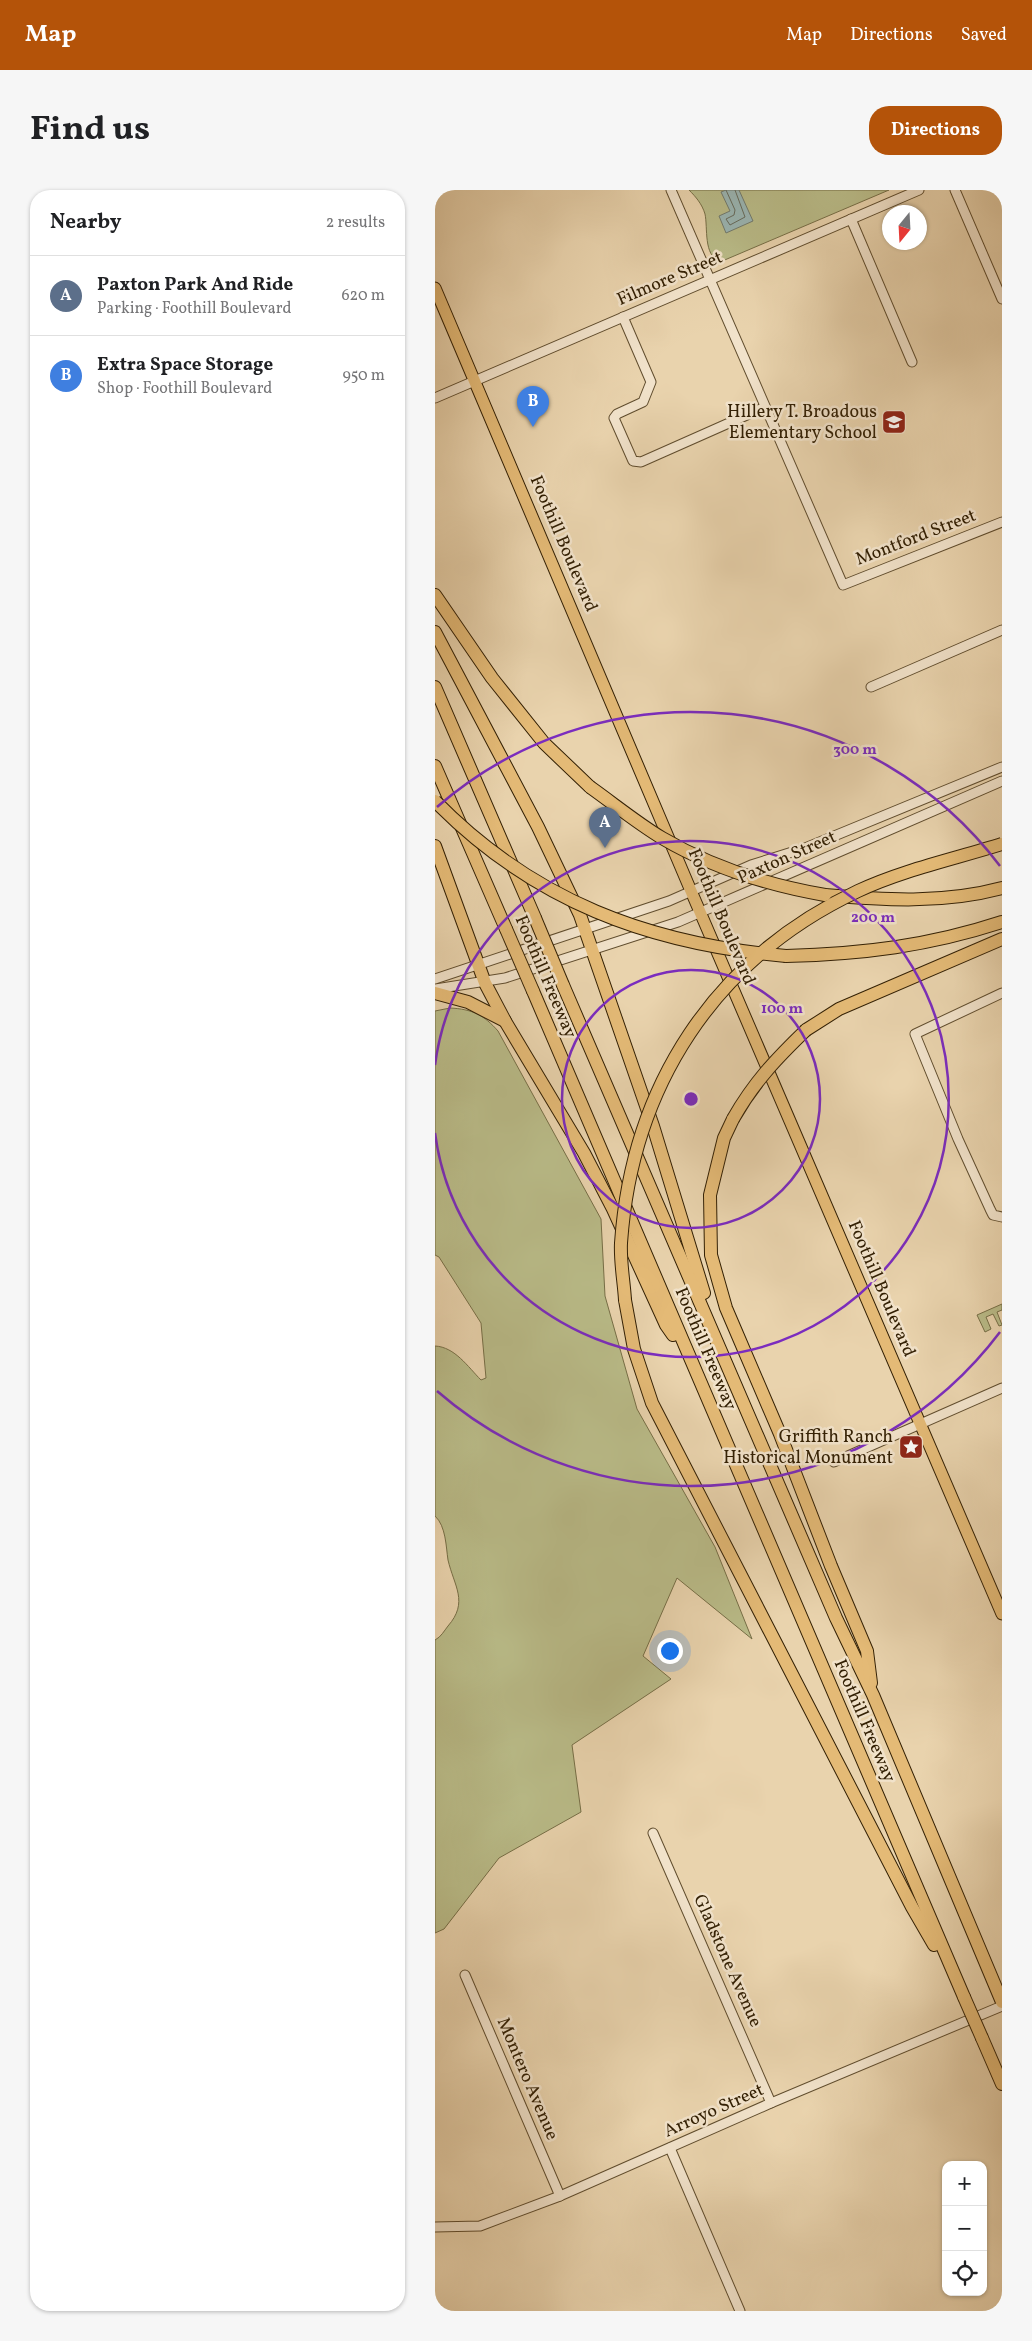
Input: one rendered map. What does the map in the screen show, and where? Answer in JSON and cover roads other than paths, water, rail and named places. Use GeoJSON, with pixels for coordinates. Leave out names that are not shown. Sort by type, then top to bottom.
{"type":"FeatureCollection","features":[{"type":"Feature","properties":{"kind":"highway"},"geometry":{"type":"LineString","coordinates":[[435,595],[492,678],[538,736],[590,787],[663,839],[723,868],[789,889],[825,895],[892,900],[931,899],[1002,888]]}},
{"type":"Feature","properties":{"kind":"highway"},"geometry":{"type":"LineString","coordinates":[[435,632],[538,827],[585,928],[653,1126],[721,1350]]}},
{"type":"Feature","properties":{"kind":"highway","name":"Foothill Freeway"},"geometry":{"type":"LineString","coordinates":[[435,687],[836,1618],[873,1695],[1002,2002]]}},
{"type":"Feature","properties":{"kind":"highway","name":"Foothill Freeway"},"geometry":{"type":"LineString","coordinates":[[435,766],[1002,2084]]}},
{"type":"Feature","properties":{"kind":"highway"},"geometry":{"type":"LineString","coordinates":[[435,801],[484,846],[521,873],[595,912],[671,939],[747,952],[786,956],[842,955],[908,947],[966,934],[1002,922]]}},
{"type":"Feature","properties":{"kind":"highway"},"geometry":{"type":"LineString","coordinates":[[964,1997],[912,1907],[652,1403],[634,1349],[625,1300],[621,1245],[628,1186],[639,1136],[661,1083],[681,1045],[712,1003],[743,970],[769,946],[795,926],[859,890],[1002,844]]}},
{"type":"Feature","properties":{"kind":"highway"},"geometry":{"type":"LineString","coordinates":[[435,846],[480,964],[485,982],[505,1021],[584,1153],[613,1209],[666,1325],[691,1362]]}},
{"type":"Feature","properties":{"kind":"highway"},"geometry":{"type":"LineString","coordinates":[[873,1695],[867,1651],[831,1566],[780,1434],[726,1308],[711,1255],[710,1195],[724,1138],[733,1119],[769,1066],[806,1030],[839,1009],[1002,939]]}},
{"type":"Feature","properties":{"kind":"highway"},"geometry":{"type":"LineString","coordinates":[[435,994],[467,1002],[505,1021]]}},
{"type":"Feature","properties":{"kind":"main road","name":"Foothill Boulevard"},"geometry":{"type":"LineString","coordinates":[[435,288],[691,892],[1002,1614]]}},
{"type":"Feature","properties":{"kind":"street"},"geometry":{"type":"LineString","coordinates":[[623,317],[651,382],[643,402],[617,414],[614,418],[633,461],[641,462],[765,407],[671,190]]}},
{"type":"Feature","properties":{"kind":"street","name":"Filmore Street"},"geometry":{"type":"LineString","coordinates":[[435,398],[919,190]]}},
{"type":"Feature","properties":{"kind":"street"},"geometry":{"type":"LineString","coordinates":[[955,190],[998,278],[1002,299]]}},
{"type":"Feature","properties":{"kind":"street"},"geometry":{"type":"LineString","coordinates":[[851,219],[912,362]]}},
{"type":"Feature","properties":{"kind":"street","name":"Montford Street"},"geometry":{"type":"LineString","coordinates":[[765,407],[843,585],[1002,522]]}},
{"type":"Feature","properties":{"kind":"street"},"geometry":{"type":"LineString","coordinates":[[871,687],[1002,630]]}},
{"type":"Feature","properties":{"kind":"street","name":"Paxton Street"},"geometry":{"type":"LineString","coordinates":[[435,979],[669,901],[751,865],[843,833],[1002,767]]}},
{"type":"Feature","properties":{"kind":"street","name":"Paxton Street"},"geometry":{"type":"LineString","coordinates":[[435,989],[485,982],[593,950],[700,913],[1002,781]]}},
{"type":"Feature","properties":{"kind":"street"},"geometry":{"type":"LineString","coordinates":[[1002,993],[915,1034],[958,1139],[990,1209],[993,1215],[1002,1217]]}},
{"type":"Feature","properties":{"kind":"street"},"geometry":{"type":"LineString","coordinates":[[835,1462],[1002,1388]]}},
{"type":"Feature","properties":{"kind":"street","name":"Gladstone Avenue"},"geometry":{"type":"LineString","coordinates":[[653,1832],[771,2103]]}},
{"type":"Feature","properties":{"kind":"street","name":"Montero Avenue"},"geometry":{"type":"LineString","coordinates":[[465,1975],[560,2196]]}},
{"type":"Feature","properties":{"kind":"street","name":"Arroyo Street"},"geometry":{"type":"LineString","coordinates":[[435,2227],[480,2226],[560,2196],[771,2103],[1002,2006]]}},
{"type":"Feature","properties":{"kind":"street"},"geometry":{"type":"LineString","coordinates":[[670,2148],[740,2311]]}},
{"type":"Feature","properties":{"kind":"water"},"geometry":{"type":"Polygon","coordinates":[[[739,190],[753,221],[726,233],[719,216],[730,211],[721,192],[739,190]]]}},
{"type":"Feature","properties":{"kind":"place","name":"Hillery T. Broadous Elementary School"},"geometry":{"type":"Point","coordinates":[894,422]}},
{"type":"Feature","properties":{"kind":"place","name":"Extra Space Storage"},"geometry":{"type":"Point","coordinates":[533,427]}},
{"type":"Feature","properties":{"kind":"place","name":"Paxton Park And Ride"},"geometry":{"type":"Point","coordinates":[605,848]}},
{"type":"Feature","properties":{"kind":"place","name":"Griffith Ranch Historical Monument"},"geometry":{"type":"Point","coordinates":[911,1447]}}]}
